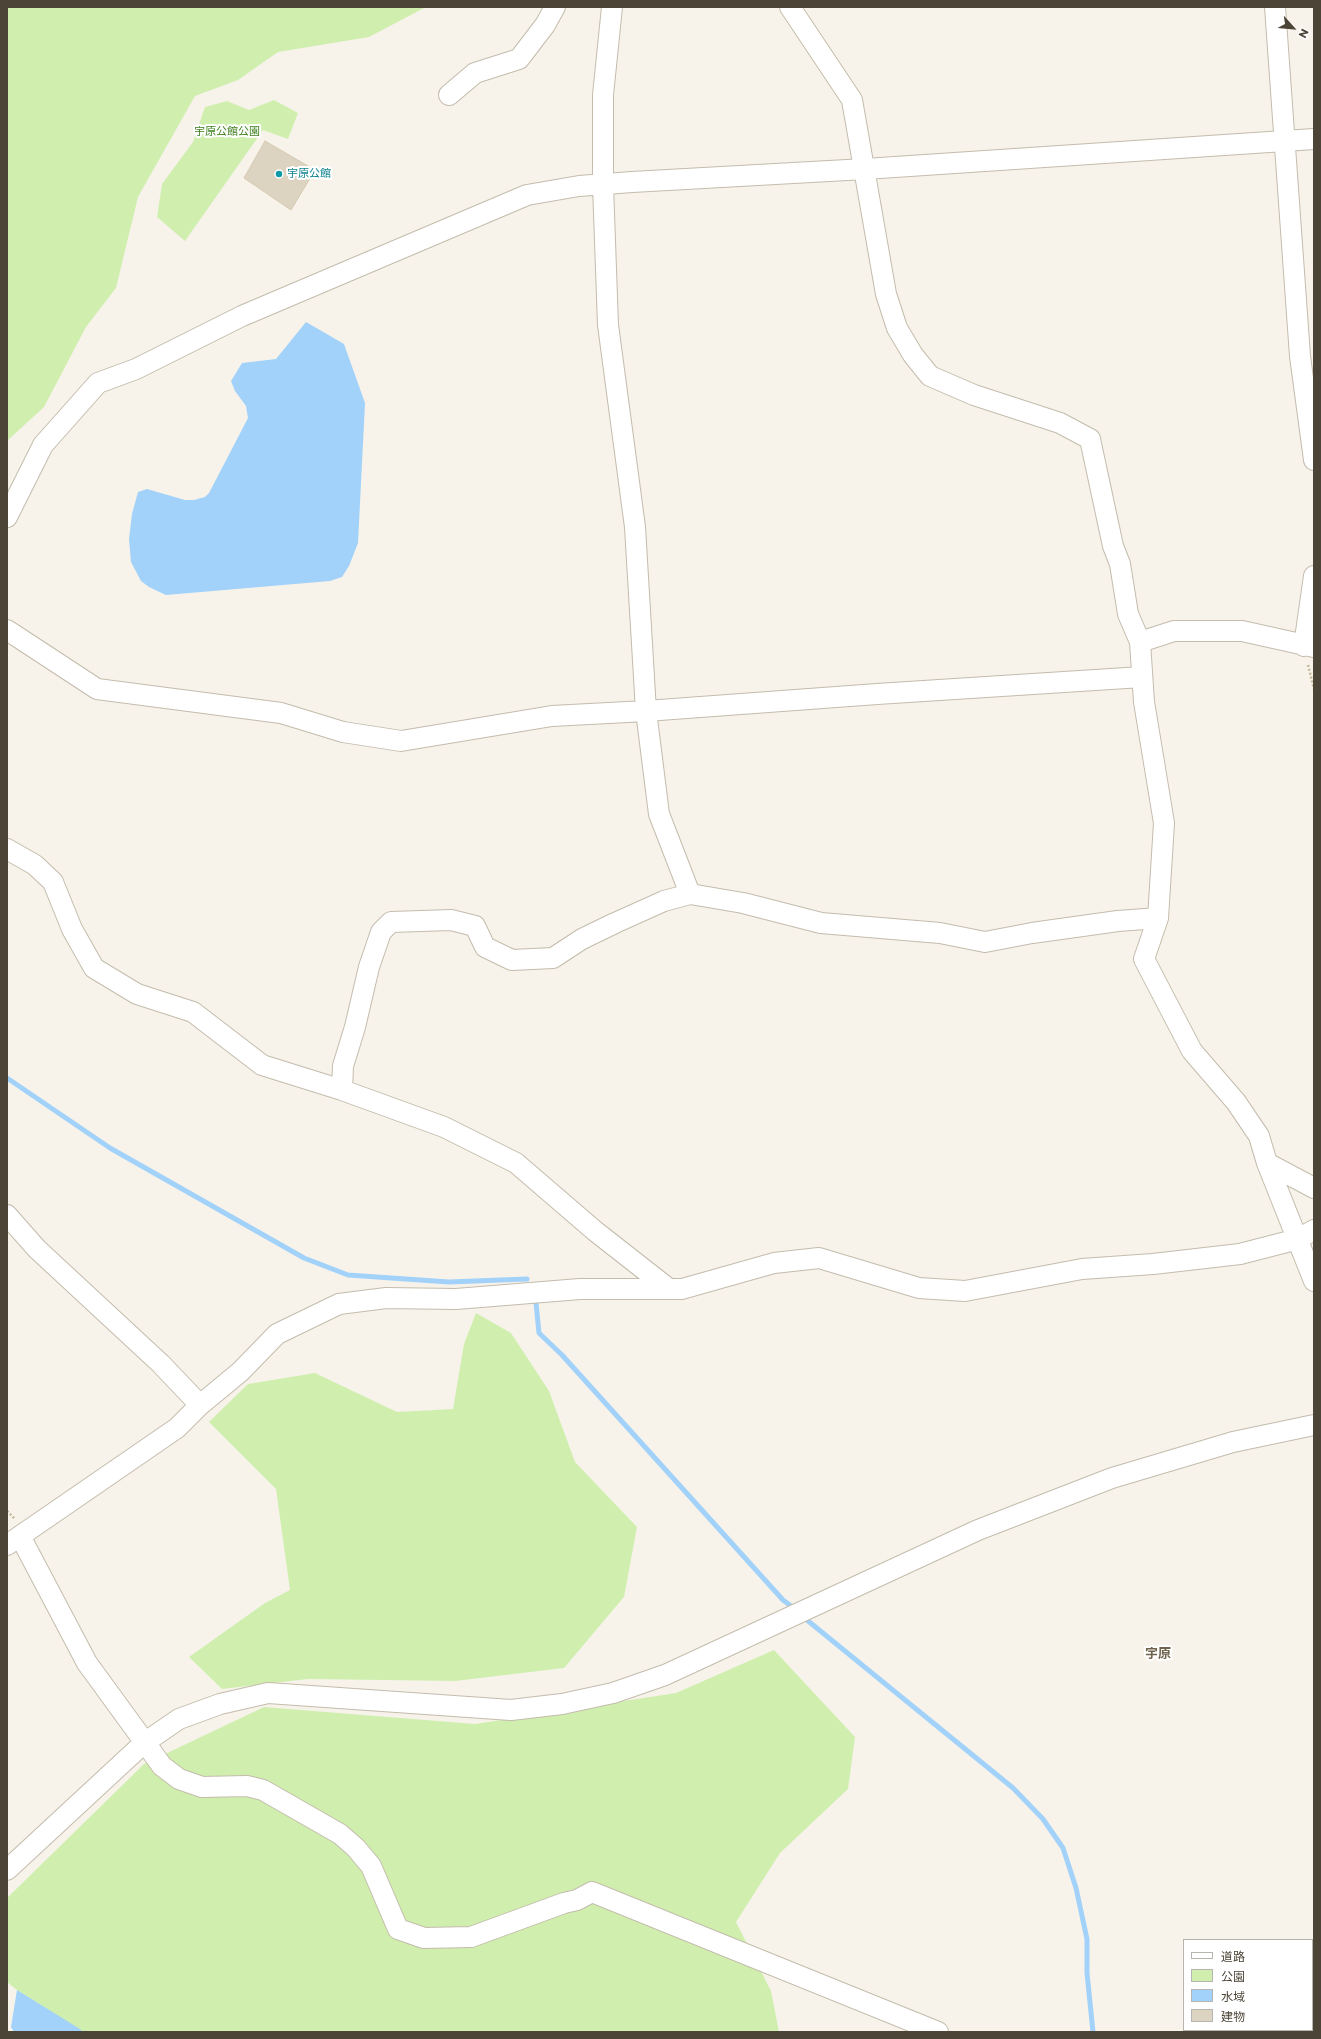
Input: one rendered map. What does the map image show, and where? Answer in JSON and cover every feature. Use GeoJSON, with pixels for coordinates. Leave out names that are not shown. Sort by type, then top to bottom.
{"type":"FeatureCollection","features":[{"type":"Feature","properties":{"kind":"street"},"geometry":{"type":"LineString","coordinates":[[449,96],[475,73],[519,59],[545,24],[555,7]]}},
{"type":"Feature","properties":{"kind":"street"},"geometry":{"type":"LineString","coordinates":[[612,7],[604,95],[603,185],[608,325],[635,527],[646,711],[659,814],[690,894]]}},
{"type":"Feature","properties":{"kind":"street"},"geometry":{"type":"LineString","coordinates":[[790,7],[852,100],[886,294],[897,328],[913,355],[930,376],[974,395],[1060,423],[1090,440],[1113,546],[1120,564],[1128,614],[1140,642],[1144,702],[1164,823],[1158,918],[1144,960],[1192,1051],[1236,1102],[1259,1136],[1267,1163],[1306,1234],[1314,1281]]}},
{"type":"Feature","properties":{"kind":"street"},"geometry":{"type":"LineString","coordinates":[[1275,7],[1300,356],[1314,460]]}},
{"type":"Feature","properties":{"kind":"street"},"geometry":{"type":"LineString","coordinates":[[7,517],[43,445],[98,382],[136,369],[242,316],[527,195],[603,185],[1314,139]]}},
{"type":"Feature","properties":{"kind":"street"},"geometry":{"type":"LineString","coordinates":[[1140,642],[1174,631],[1242,631],[1309,647],[1314,576]]}},
{"type":"Feature","properties":{"kind":"street"},"geometry":{"type":"LineString","coordinates":[[7,630],[97,689],[281,713],[343,732],[401,741],[552,716],[1142,678]]}},
{"type":"Feature","properties":{"kind":"street"},"geometry":{"type":"LineString","coordinates":[[7,849],[35,865],[53,882],[72,930],[94,968],[137,994],[193,1012],[262,1065],[342,1090],[444,1127],[516,1163],[595,1231],[669,1288]]}},
{"type":"Feature","properties":{"kind":"street"},"geometry":{"type":"LineString","coordinates":[[342,1090],[343,1066],[355,1027],[369,967],[380,932],[391,922],[451,920],[475,926],[485,947],[512,960],[553,958],[582,939],[615,923],[664,901],[690,894],[743,904],[821,923],[940,933],[984,942],[1032,933],[1118,921],[1158,918]]}},
{"type":"Feature","properties":{"kind":"street"},"geometry":{"type":"LineString","coordinates":[[1267,1163],[1314,1188]]}},
{"type":"Feature","properties":{"kind":"street"},"geometry":{"type":"LineString","coordinates":[[7,1215],[37,1249],[161,1364],[200,1405]]}},
{"type":"Feature","properties":{"kind":"street"},"geometry":{"type":"LineString","coordinates":[[938,2032],[592,1892],[577,1900],[564,1903],[471,1937],[424,1938],[398,1929],[371,1866],[356,1848],[340,1834],[263,1790],[247,1786],[202,1786],[179,1779],[162,1766],[87,1663],[14,1541],[177,1428],[200,1405],[240,1372],[277,1334],[339,1304],[386,1298],[456,1299],[580,1289],[682,1289],[774,1263],[819,1258],[919,1288],[965,1291],[1082,1269],[1153,1264],[1240,1254],[1306,1234]]}},
{"type":"Feature","properties":{"kind":"street"},"geometry":{"type":"LineString","coordinates":[[7,1870],[144,1743],[179,1719],[220,1704],[268,1693],[511,1710],[562,1704],[613,1693],[665,1675],[978,1530],[1112,1478],[1233,1442],[1314,1425]]}},
{"type":"Feature","properties":{"kind":"path"},"geometry":{"type":"LineString","coordinates":[[1309,647],[1314,689]]}},
{"type":"Feature","properties":{"kind":"green space"},"geometry":{"type":"Polygon","coordinates":[[[7,7],[426,7],[369,37],[278,52],[238,80],[195,96],[138,197],[116,288],[86,327],[44,407],[7,441],[7,7]]]}},
{"type":"Feature","properties":{"kind":"green space","name":"宇原公館公園"},"geometry":{"type":"Polygon","coordinates":[[[274,100],[298,113],[288,139],[263,130],[185,241],[157,217],[162,184],[193,142],[205,107],[227,101],[249,110],[274,100]]]}},
{"type":"Feature","properties":{"kind":"green space"},"geometry":{"type":"Polygon","coordinates":[[[476,1313],[511,1333],[549,1391],[575,1462],[637,1527],[624,1597],[564,1668],[455,1681],[308,1679],[222,1689],[189,1657],[265,1603],[290,1590],[276,1489],[209,1422],[248,1384],[315,1373],[397,1412],[453,1409],[464,1344],[476,1313]]]}},
{"type":"Feature","properties":{"kind":"green space"},"geometry":{"type":"Polygon","coordinates":[[[774,1650],[855,1737],[848,1789],[780,1853],[736,1922],[771,1991],[779,2032],[83,2032],[7,1982],[7,1898],[144,1764],[264,1707],[475,1724],[676,1693],[774,1650]]]}},
{"type":"Feature","properties":{"kind":"water"},"geometry":{"type":"Polygon","coordinates":[[[306,322],[344,344],[365,403],[358,543],[349,566],[342,577],[330,581],[166,595],[149,587],[141,581],[131,562],[129,539],[132,514],[138,492],[147,489],[185,500],[194,500],[205,497],[209,493],[248,418],[246,406],[235,391],[231,381],[242,363],[276,359],[306,322]]]}},
{"type":"Feature","properties":{"kind":"water"},"geometry":{"type":"Polygon","coordinates":[[[17,1990],[83,2032],[14,2032],[11,2027],[17,1990]]]}},
{"type":"Feature","properties":{"kind":"building","name":"宇原公館"},"geometry":{"type":"Polygon","coordinates":[[[265,141],[315,170],[291,210],[244,178],[265,141]]]}},
{"type":"Feature","properties":{"kind":"waterway"},"geometry":{"type":"LineString","coordinates":[[7,1078],[110,1148],[304,1258],[348,1275],[449,1282],[527,1279]]}},
{"type":"Feature","properties":{"kind":"waterway"},"geometry":{"type":"LineString","coordinates":[[536,1303],[539,1333],[562,1355],[783,1600],[795,1609]]}},
{"type":"Feature","properties":{"kind":"waterway"},"geometry":{"type":"LineString","coordinates":[[802,1616],[1013,1788],[1043,1819],[1063,1848],[1076,1888],[1087,1939],[1087,1973],[1093,2032]]}},
{"type":"Feature","properties":{"kind":"place","name":"宇原公館"},"geometry":{"type":"Point","coordinates":[279,174]}},
{"type":"Feature","properties":{"kind":"district","name":"宇原"},"geometry":{"type":"Point","coordinates":[1158,1654]}}]}
